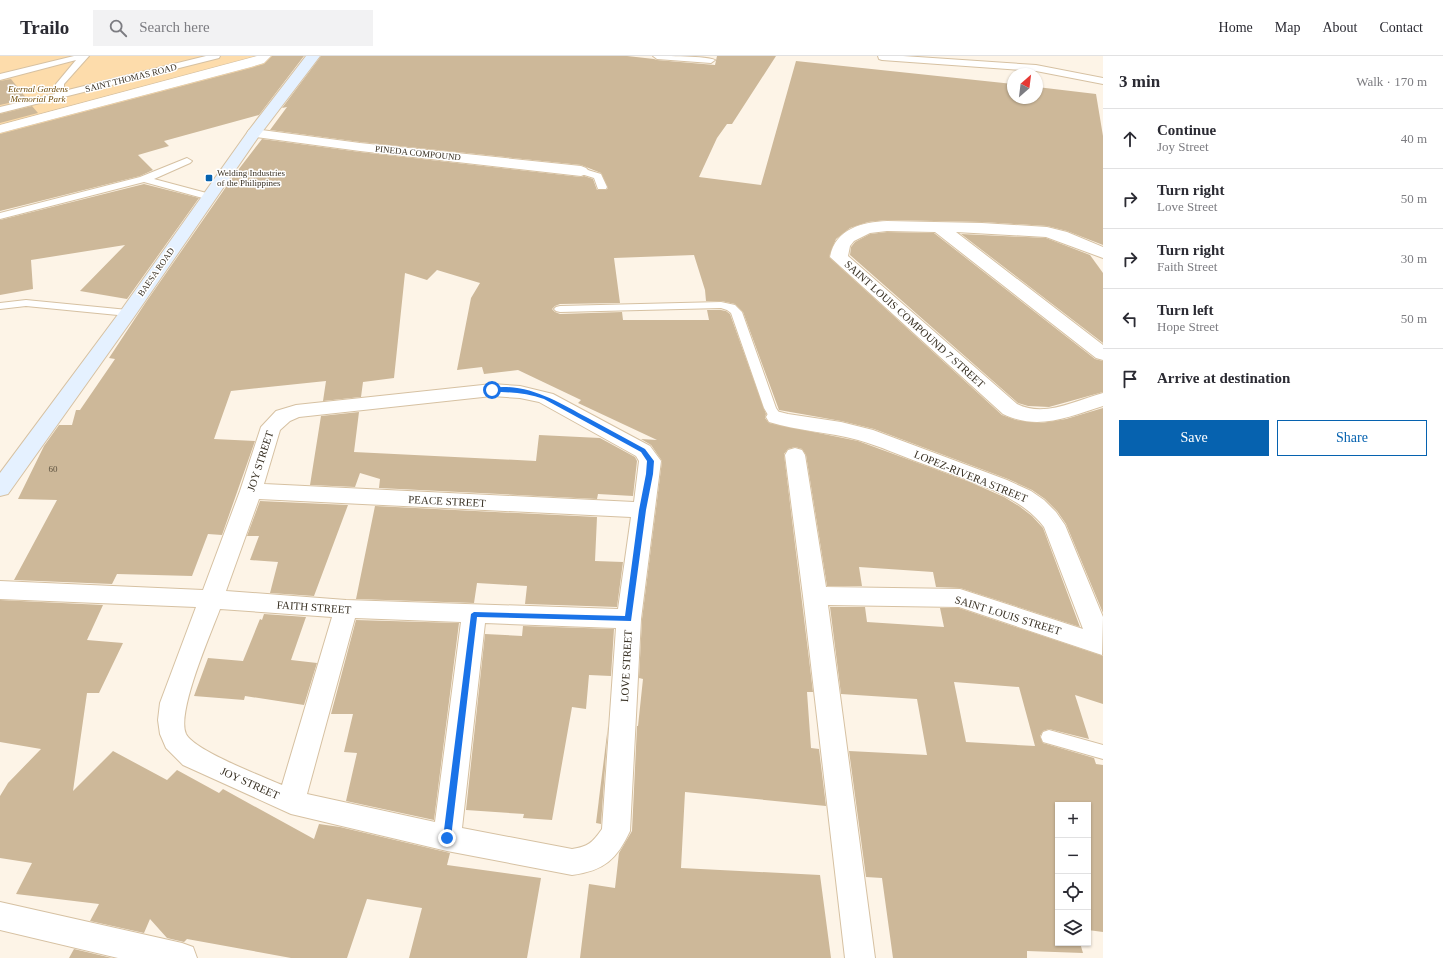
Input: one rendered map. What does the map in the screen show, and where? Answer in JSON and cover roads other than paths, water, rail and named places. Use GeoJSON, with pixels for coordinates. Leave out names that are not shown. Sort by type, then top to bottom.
{"type":"FeatureCollection","features":[{"type":"Feature","properties":{"kind":"main road","name":"BAESA ROAD"},"geometry":{"type":"LineString","coordinates":[[0,489],[128,313],[254,133],[313,56]]}},
{"type":"Feature","properties":{"kind":"street"},"geometry":{"type":"LineString","coordinates":[[0,129],[260,60],[265,56]]}},
{"type":"Feature","properties":{"kind":"street"},"geometry":{"type":"LineString","coordinates":[[58,96],[74,110]]}},
{"type":"Feature","properties":{"kind":"street","name":"PINEDA COMPOUND"},"geometry":{"type":"LineString","coordinates":[[254,133],[360,147],[581,170]]}},
{"type":"Feature","properties":{"kind":"street"},"geometry":{"type":"LineString","coordinates":[[939,227],[1103,354]]}},
{"type":"Feature","properties":{"kind":"street","name":"SAINT LOUIS COMPOUND 7 STREET"},"geometry":{"type":"LineString","coordinates":[[1103,253],[1047,232],[939,227],[869,228],[844,240],[840,249],[840,257],[1010,409],[1026,416],[1046,416],[1103,399]]}},
{"type":"Feature","properties":{"kind":"street","name":"JOY STREET"},"geometry":{"type":"LineString","coordinates":[[599,855],[585,861],[572,862],[447,838],[291,802],[193,758],[180,749],[169,721],[173,703],[210,599],[251,492],[270,427],[283,416],[296,411],[477,391],[514,390],[530,392],[546,398],[643,451]]}},
{"type":"Feature","properties":{"kind":"street","name":"LOPEZ-RIVERA STREET"},"geometry":{"type":"LineString","coordinates":[[776,417],[866,435],[999,485],[1034,502],[1045,512],[1054,525],[1103,645]]}},
{"type":"Feature","properties":{"kind":"street","name":"LOVE STREET"},"geometry":{"type":"LineString","coordinates":[[599,855],[608,845],[616,831],[629,619],[650,461],[643,451]]}},
{"type":"Feature","properties":{"kind":"street"},"geometry":{"type":"LineString","coordinates":[[795,455],[815,596],[860,958]]}},
{"type":"Feature","properties":{"kind":"street","name":"PEACE STREET"},"geometry":{"type":"LineString","coordinates":[[251,492],[643,510]]}},
{"type":"Feature","properties":{"kind":"street","name":"FAITH STREET"},"geometry":{"type":"LineString","coordinates":[[0,590],[210,599],[346,609],[629,619]]}},
{"type":"Feature","properties":{"kind":"street","name":"SAINT LOUIS STREET"},"geometry":{"type":"LineString","coordinates":[[815,596],[960,598],[1103,645]]}},
{"type":"Feature","properties":{"kind":"street","name":"JOY STREET"},"geometry":{"type":"LineString","coordinates":[[291,802],[346,609]]}},
{"type":"Feature","properties":{"kind":"street"},"geometry":{"type":"LineString","coordinates":[[447,838],[474,614]]}},
{"type":"Feature","properties":{"kind":"street"},"geometry":{"type":"LineString","coordinates":[[0,916],[182,958]]}},
{"type":"Feature","properties":{"kind":"lane"},"geometry":{"type":"LineString","coordinates":[[0,77],[84,56]]}},
{"type":"Feature","properties":{"kind":"lane"},"geometry":{"type":"LineString","coordinates":[[58,96],[60,84],[84,56]]}},
{"type":"Feature","properties":{"kind":"lane"},"geometry":{"type":"LineString","coordinates":[[184,64],[191,56]]}},
{"type":"Feature","properties":{"kind":"lane","name":"SAINT THOMAS ROAD"},"geometry":{"type":"LineString","coordinates":[[0,110],[216,56]]}},
{"type":"Feature","properties":{"kind":"lane"},"geometry":{"type":"LineString","coordinates":[[657,56],[711,60]]}},
{"type":"Feature","properties":{"kind":"lane"},"geometry":{"type":"LineString","coordinates":[[882,57],[1036,68],[1103,81]]}},
{"type":"Feature","properties":{"kind":"lane"},"geometry":{"type":"LineString","coordinates":[[0,216],[144,179],[187,161]]}},
{"type":"Feature","properties":{"kind":"lane"},"geometry":{"type":"LineString","coordinates":[[581,170],[598,176],[602,187]]}},
{"type":"Feature","properties":{"kind":"lane"},"geometry":{"type":"LineString","coordinates":[[144,179],[210,197]]}},
{"type":"Feature","properties":{"kind":"lane"},"geometry":{"type":"LineString","coordinates":[[0,306],[26,303],[128,313]]}},
{"type":"Feature","properties":{"kind":"lane"},"geometry":{"type":"LineString","coordinates":[[560,309],[721,305],[731,307],[736,312],[770,408],[776,417]]}},
{"type":"Feature","properties":{"kind":"lane"},"geometry":{"type":"LineString","coordinates":[[1049,737],[1103,752]]}},
{"type":"Feature","properties":{"kind":"place","name":"Welding Industries of the Philippines"},"geometry":{"type":"Point","coordinates":[209,178]}},
{"type":"Feature","properties":{"kind":"park label","name":"Eternal Gardens Memorial Park"},"geometry":{"type":"Point","coordinates":[38,94]}}]}
